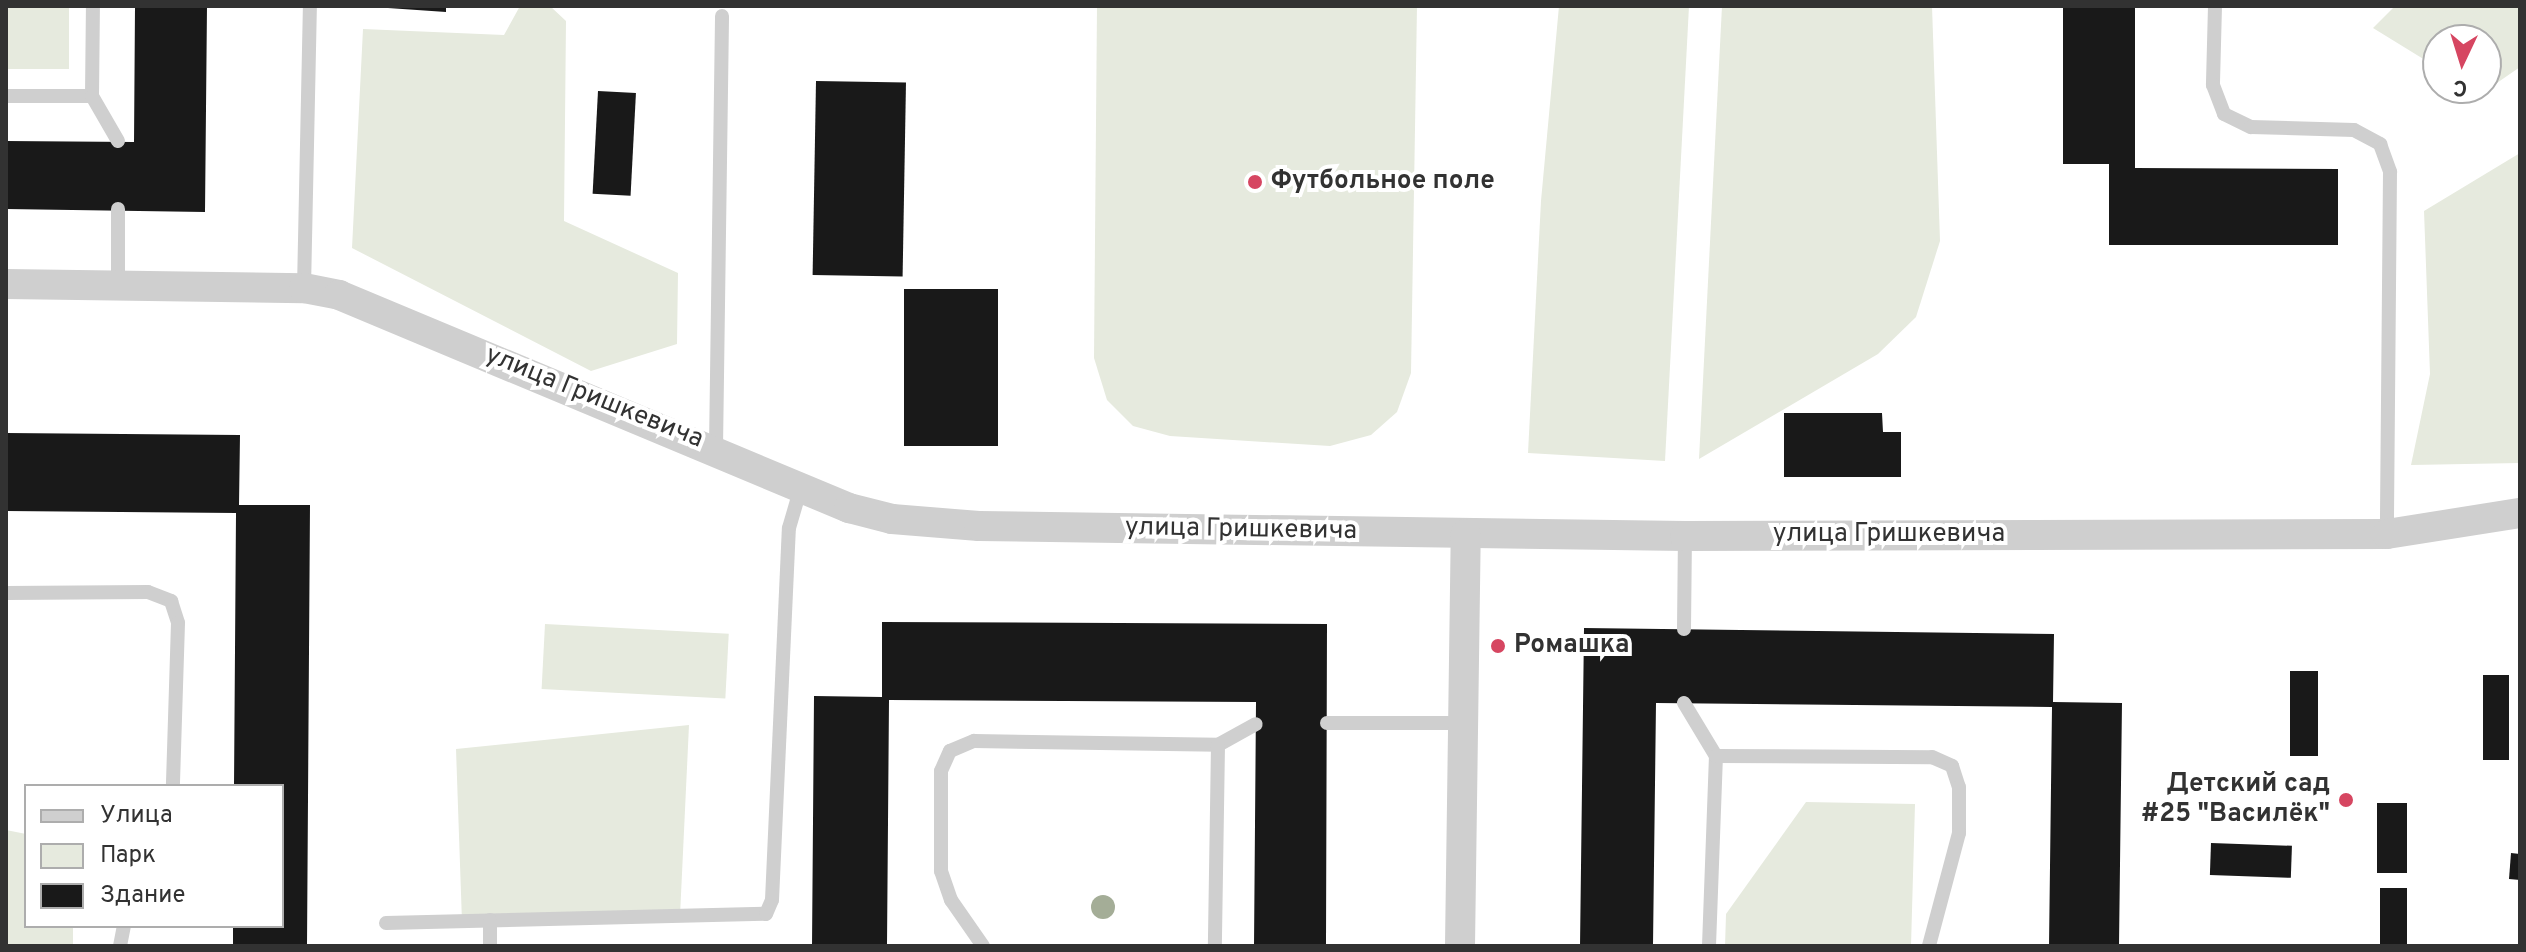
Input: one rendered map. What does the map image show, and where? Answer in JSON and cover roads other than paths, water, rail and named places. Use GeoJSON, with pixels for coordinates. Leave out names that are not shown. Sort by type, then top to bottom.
{"type":"FeatureCollection","features":[{"type":"Feature","properties":{"kind":"street","name":"улица Гришкевича"},"geometry":{"type":"LineString","coordinates":[[6,284],[304,288],[381,310],[716,448],[801,487],[892,519],[979,526],[1466,534],[2387,534],[2520,513]]}},
{"type":"Feature","properties":{"kind":"street"},"geometry":{"type":"LineString","coordinates":[[1460,946],[1466,534]]}},
{"type":"Feature","properties":{"kind":"lane"},"geometry":{"type":"LineString","coordinates":[[93,6],[92,96],[118,141]]}},
{"type":"Feature","properties":{"kind":"lane"},"geometry":{"type":"LineString","coordinates":[[304,288],[310,6]]}},
{"type":"Feature","properties":{"kind":"lane"},"geometry":{"type":"LineString","coordinates":[[2215,6],[2213,85],[2224,114],[2251,127],[2354,130],[2380,144],[2390,172],[2387,534]]}},
{"type":"Feature","properties":{"kind":"lane"},"geometry":{"type":"LineString","coordinates":[[716,448],[722,16]]}},
{"type":"Feature","properties":{"kind":"lane"},"geometry":{"type":"LineString","coordinates":[[6,96],[92,96]]}},
{"type":"Feature","properties":{"kind":"lane"},"geometry":{"type":"LineString","coordinates":[[118,209],[118,284]]}},
{"type":"Feature","properties":{"kind":"lane"},"geometry":{"type":"LineString","coordinates":[[386,923],[766,914],[772,900],[789,528],[801,487]]}},
{"type":"Feature","properties":{"kind":"lane"},"geometry":{"type":"LineString","coordinates":[[1684,629],[1685,536]]}},
{"type":"Feature","properties":{"kind":"lane"},"geometry":{"type":"LineString","coordinates":[[6,593],[148,592],[171,601],[178,623],[173,784]]}},
{"type":"Feature","properties":{"kind":"lane"},"geometry":{"type":"LineString","coordinates":[[1684,703],[1716,756],[1709,946]]}},
{"type":"Feature","properties":{"kind":"lane"},"geometry":{"type":"LineString","coordinates":[[1327,723],[1462,723]]}},
{"type":"Feature","properties":{"kind":"lane"},"geometry":{"type":"LineString","coordinates":[[983,946],[951,900],[941,871],[941,771],[950,751],[974,741],[1218,745],[1256,724]]}},
{"type":"Feature","properties":{"kind":"lane"},"geometry":{"type":"LineString","coordinates":[[1215,946],[1218,745]]}},
{"type":"Feature","properties":{"kind":"lane"},"geometry":{"type":"LineString","coordinates":[[1716,756],[1932,757],[1952,766],[1959,787],[1959,833],[1929,946]]}},
{"type":"Feature","properties":{"kind":"lane"},"geometry":{"type":"LineString","coordinates":[[490,920],[490,946]]}},
{"type":"Feature","properties":{"kind":"place","name":"Футбольное поле"},"geometry":{"type":"Point","coordinates":[1255,182]}},
{"type":"Feature","properties":{"kind":"place","name":"Ромашка"},"geometry":{"type":"Point","coordinates":[1498,646]}},
{"type":"Feature","properties":{"kind":"place","name":"Детский сад #25 \"Василёк\""},"geometry":{"type":"Point","coordinates":[2346,800]}}]}
